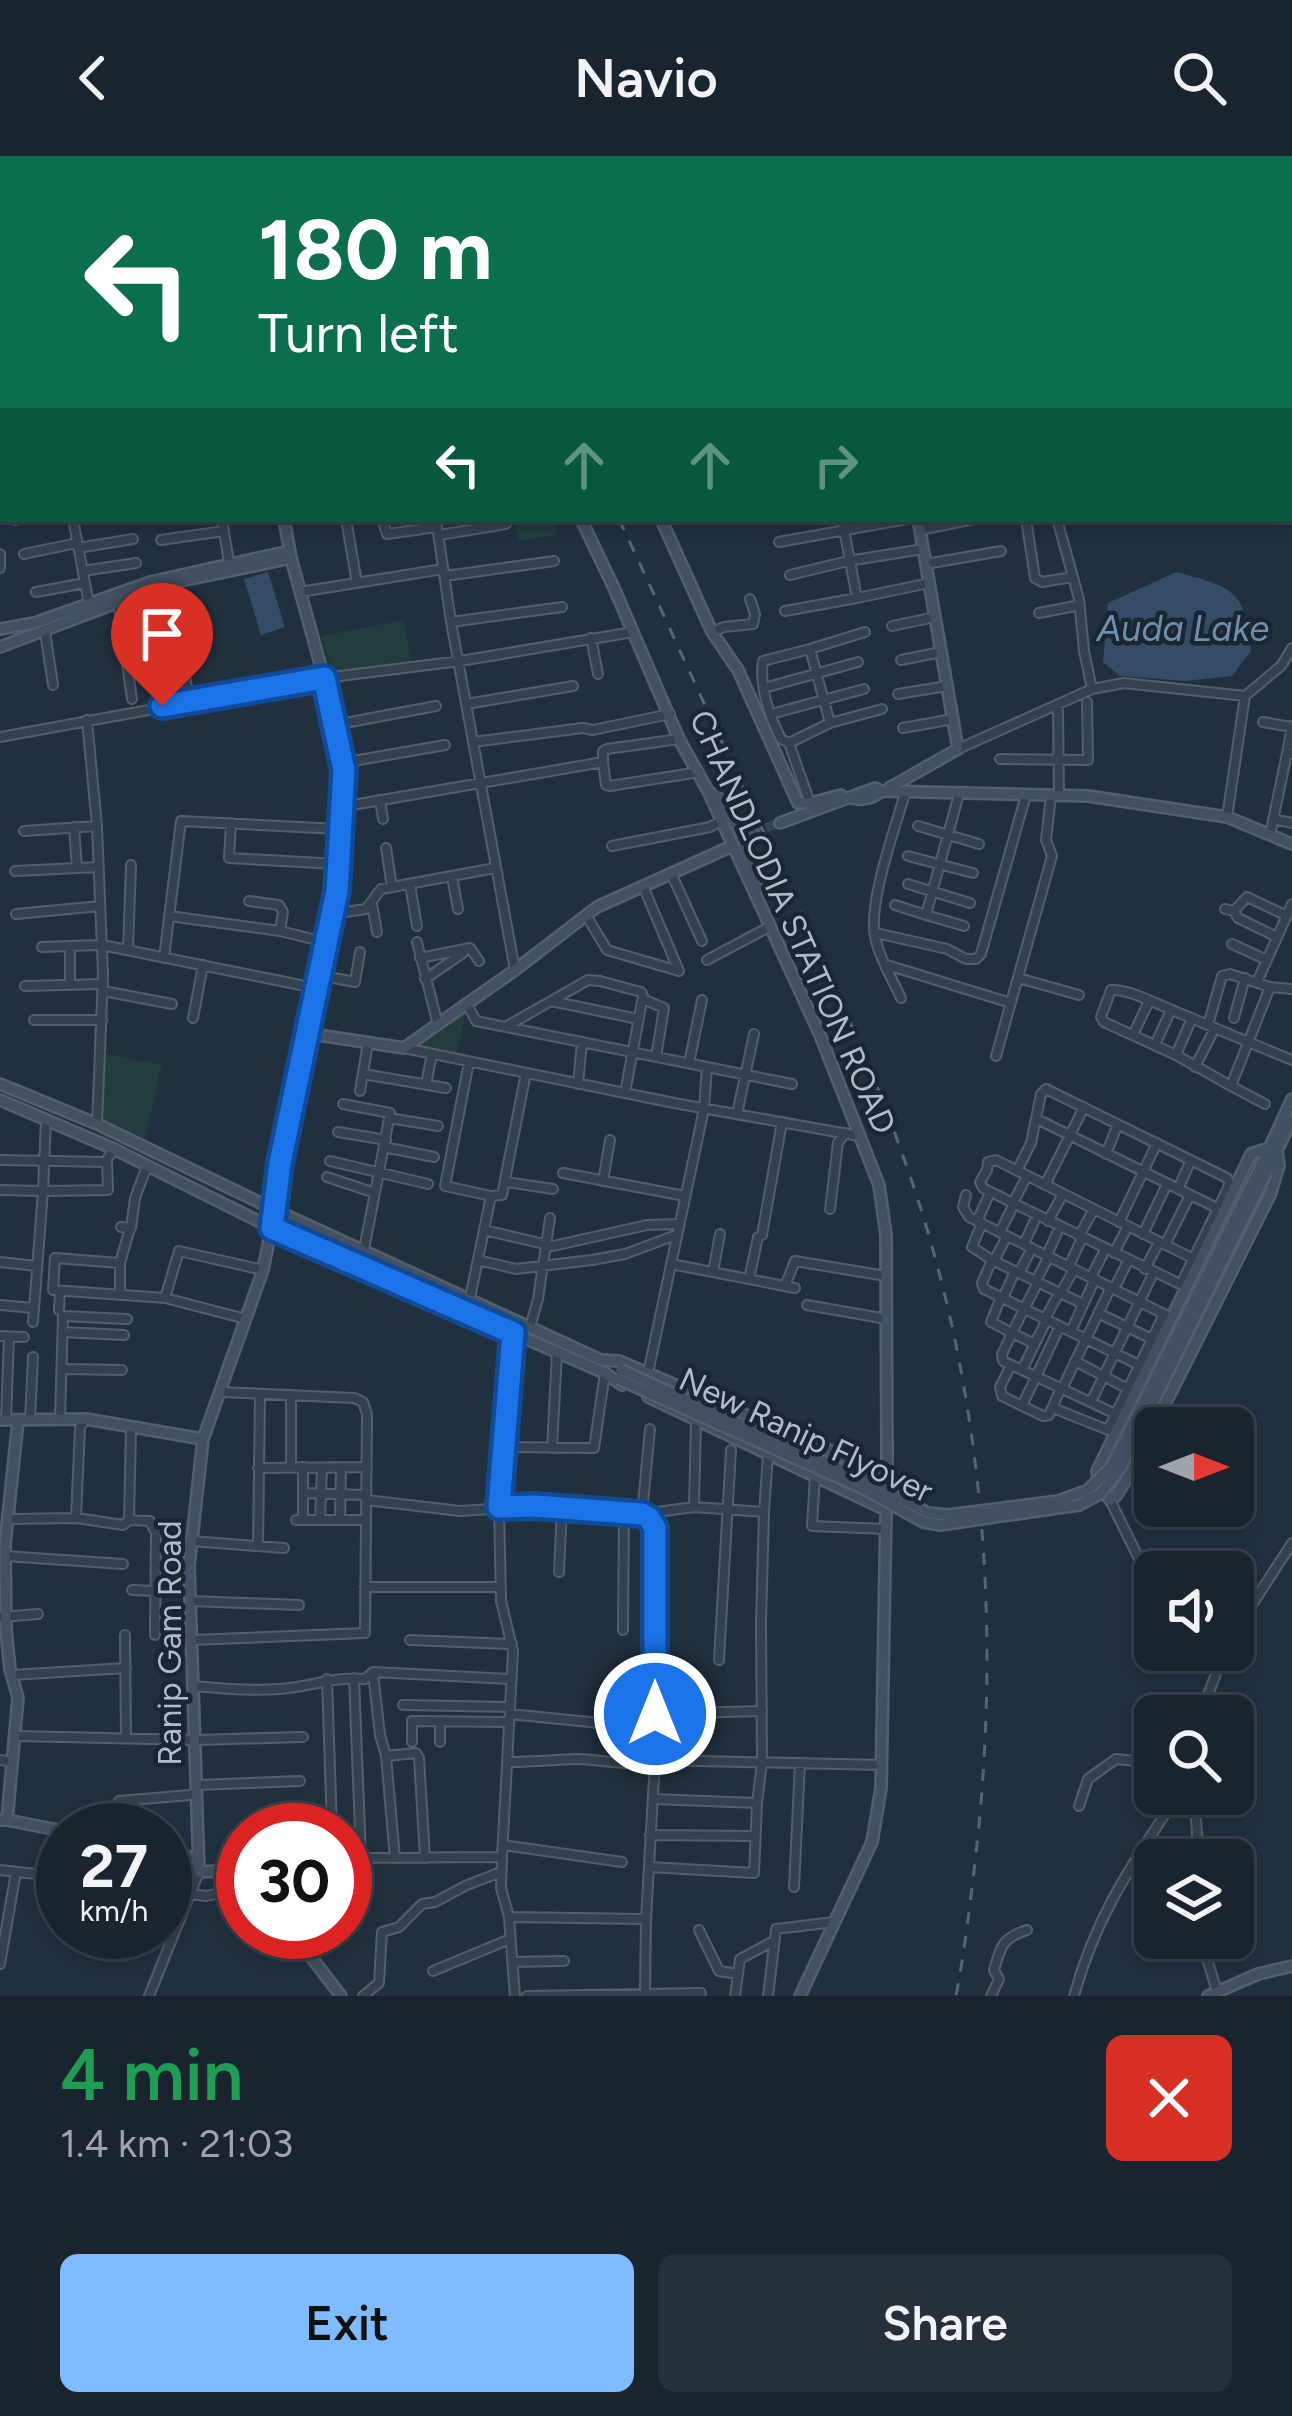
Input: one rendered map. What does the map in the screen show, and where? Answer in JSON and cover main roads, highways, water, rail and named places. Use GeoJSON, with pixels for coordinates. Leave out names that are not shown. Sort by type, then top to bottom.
{"type":"FeatureCollection","features":[{"type":"Feature","properties":{"kind":"water"},"geometry":{"type":"Polygon","coordinates":[[[268,572],[285,627],[261,635],[244,579],[268,572]]]}},
{"type":"Feature","properties":{"kind":"water","name":"Auda Lake"},"geometry":{"type":"Polygon","coordinates":[[[1176,572],[1233,594],[1245,615],[1251,651],[1232,676],[1185,681],[1120,676],[1103,662],[1108,603],[1176,572]]]}},
{"type":"Feature","properties":{"kind":"tunnel"},"geometry":{"type":"LineString","coordinates":[[753,832],[780,823]]}},
{"type":"Feature","properties":{"kind":"railway"},"geometry":{"type":"LineString","coordinates":[[620,522],[873,1077],[931,1242],[953,1330],[980,1509],[987,1690],[974,1871],[956,1996]]}}]}
